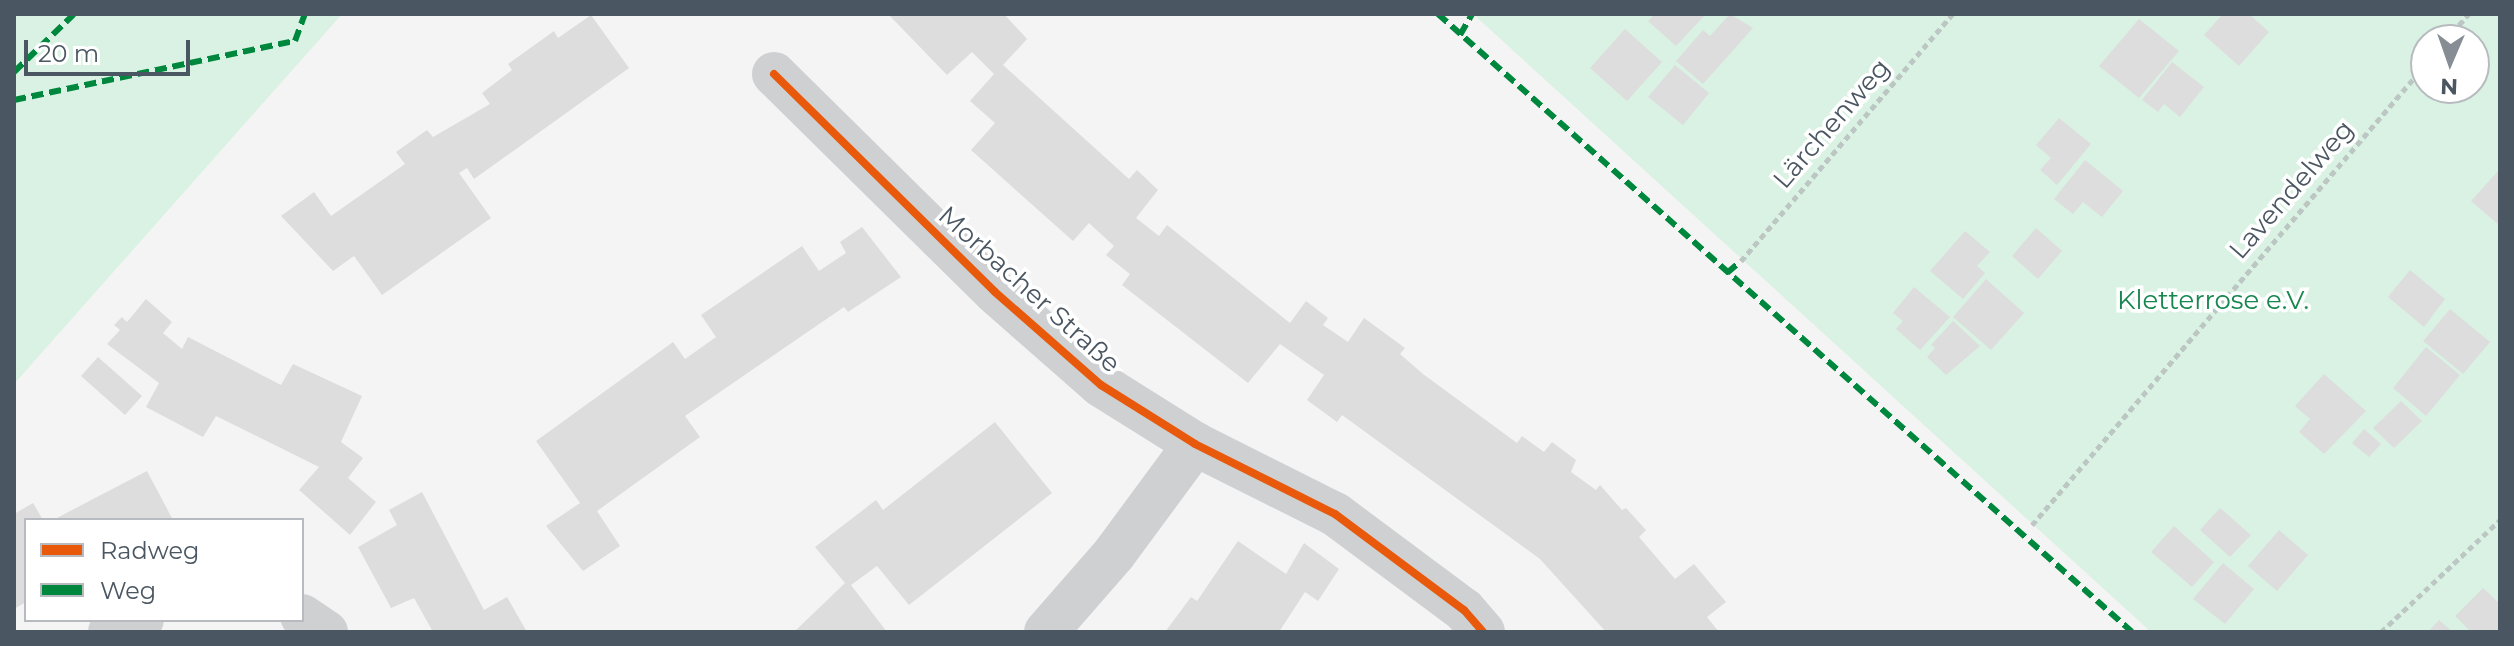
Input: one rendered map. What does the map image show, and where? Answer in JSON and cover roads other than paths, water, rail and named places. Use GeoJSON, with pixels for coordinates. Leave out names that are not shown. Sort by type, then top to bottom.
{"type":"FeatureCollection","features":[{"type":"Feature","properties":{"kind":"street","name":"Morbacher Straße"},"geometry":{"type":"LineString","coordinates":[[774,74],[995,292],[1089,375],[1195,444],[1335,514],[1464,610],[1483,632]]}},
{"type":"Feature","properties":{"kind":"street"},"geometry":{"type":"LineString","coordinates":[[1046,632],[1114,554],[1195,444]]}},
{"type":"Feature","properties":{"kind":"street"},"geometry":{"type":"LineString","coordinates":[[304,617],[326,632]]}},
{"type":"Feature","properties":{"kind":"street"},"geometry":{"type":"LineString","coordinates":[[110,632],[137,622]]}},
{"type":"Feature","properties":{"kind":"park label","name":"Kletterrose e.V."},"geometry":{"type":"Point","coordinates":[2213,301]}}]}
